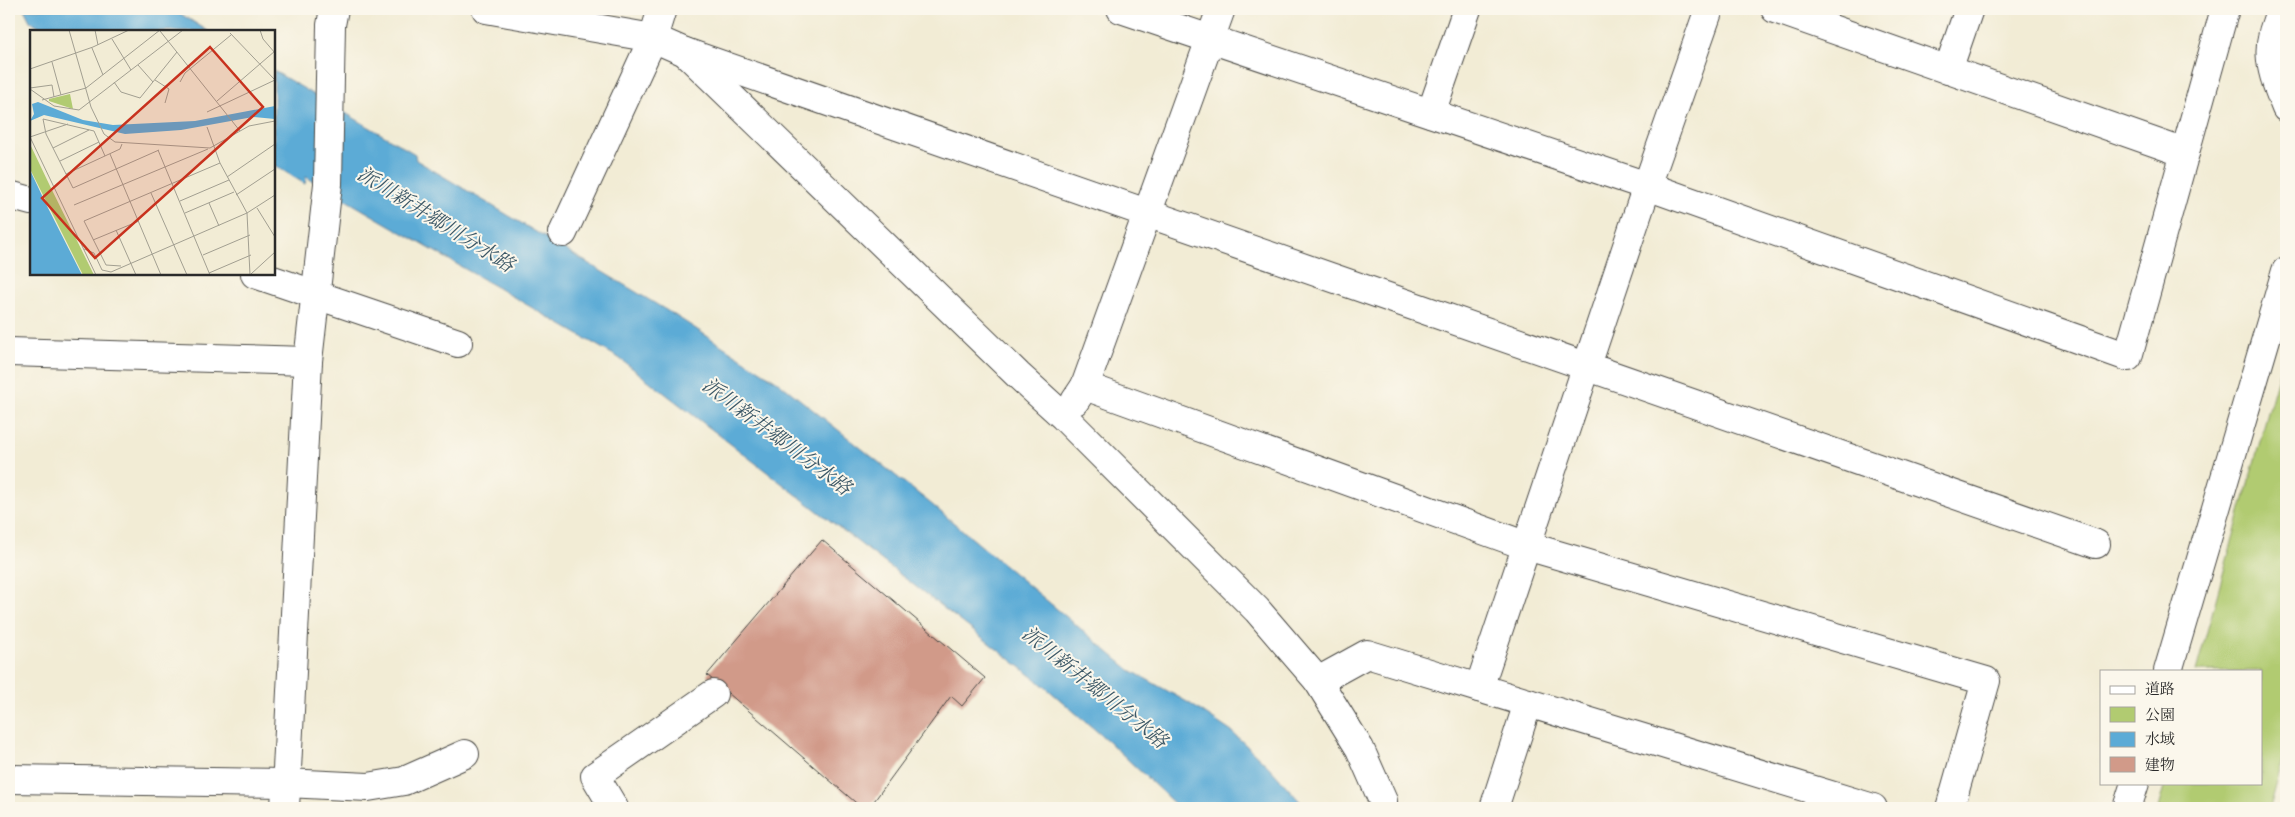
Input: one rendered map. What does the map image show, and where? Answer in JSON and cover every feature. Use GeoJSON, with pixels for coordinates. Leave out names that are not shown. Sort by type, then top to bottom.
{"type":"FeatureCollection","features":[{"type":"Feature","properties":{"kind":"street"},"geometry":{"type":"LineString","coordinates":[[486,9],[653,38],[685,52],[1147,215],[1588,365],[2096,544]]}},
{"type":"Feature","properties":{"kind":"street"},"geometry":{"type":"LineString","coordinates":[[563,233],[653,38],[662,9]]}},
{"type":"Feature","properties":{"kind":"street"},"geometry":{"type":"LineString","coordinates":[[1121,9],[1647,186],[2128,357],[2226,9]]}},
{"type":"Feature","properties":{"kind":"street"},"geometry":{"type":"LineString","coordinates":[[1064,417],[1085,386],[1221,9]]}},
{"type":"Feature","properties":{"kind":"street"},"geometry":{"type":"LineString","coordinates":[[1431,113],[1467,9]]}},
{"type":"Feature","properties":{"kind":"street"},"geometry":{"type":"LineString","coordinates":[[1479,688],[1647,186],[1709,9]]}},
{"type":"Feature","properties":{"kind":"street"},"geometry":{"type":"LineString","coordinates":[[1775,9],[2185,153]]}},
{"type":"Feature","properties":{"kind":"street"},"geometry":{"type":"LineString","coordinates":[[1948,70],[1969,9]]}},
{"type":"Feature","properties":{"kind":"street"},"geometry":{"type":"LineString","coordinates":[[2282,9],[2275,22],[2269,51],[2272,74],[2286,108]]}},
{"type":"Feature","properties":{"kind":"street"},"geometry":{"type":"LineString","coordinates":[[286,795],[308,361],[328,184],[333,17]]}},
{"type":"Feature","properties":{"kind":"street"},"geometry":{"type":"LineString","coordinates":[[685,52],[1064,417],[1257,610],[1318,681],[1360,749],[1383,801],[1383,808]]}},
{"type":"Feature","properties":{"kind":"street"},"geometry":{"type":"LineString","coordinates":[[9,195],[30,201]]}},
{"type":"Feature","properties":{"kind":"street"},"geometry":{"type":"LineString","coordinates":[[2168,670],[2286,271]]}},
{"type":"Feature","properties":{"kind":"street"},"geometry":{"type":"LineString","coordinates":[[259,275],[316,293],[458,344]]}},
{"type":"Feature","properties":{"kind":"street"},"geometry":{"type":"LineString","coordinates":[[9,352],[308,361]]}},
{"type":"Feature","properties":{"kind":"street"},"geometry":{"type":"LineString","coordinates":[[1085,386],[1527,546],[1986,681],[1950,808]]}},
{"type":"Feature","properties":{"kind":"street"},"geometry":{"type":"LineString","coordinates":[[1318,681],[1367,654],[1873,808]]}},
{"type":"Feature","properties":{"kind":"street"},"geometry":{"type":"LineString","coordinates":[[614,808],[595,776],[713,694]]}},
{"type":"Feature","properties":{"kind":"street"},"geometry":{"type":"LineString","coordinates":[[1494,808],[1528,703]]}},
{"type":"Feature","properties":{"kind":"street"},"geometry":{"type":"LineString","coordinates":[[9,779],[286,795],[368,788],[404,781],[465,754]]}},
{"type":"Feature","properties":{"kind":"street"},"geometry":{"type":"LineString","coordinates":[[2127,808],[2135,784]]}},
{"type":"Feature","properties":{"kind":"green space"},"geometry":{"type":"Polygon","coordinates":[[[2286,348],[2286,749],[2270,808],[2158,808],[2165,784],[2262,784],[2262,670],[2196,670],[2286,348]]]}},
{"type":"Feature","properties":{"kind":"water"},"geometry":{"type":"Polygon","coordinates":[[[24,9],[173,9],[206,30],[46,30],[30,21],[24,9]]]}},
{"type":"Feature","properties":{"kind":"water","name":"派川新井郷川分水路"},"geometry":{"type":"Polygon","coordinates":[[[275,72],[415,154],[416,160],[676,316],[778,382],[930,503],[1130,670],[1189,703],[1232,732],[1268,766],[1306,808],[1179,808],[1107,740],[1037,680],[619,358],[306,177],[305,184],[275,166],[275,72]]]}},
{"type":"Feature","properties":{"kind":"building"},"geometry":{"type":"Polygon","coordinates":[[[822,540],[985,678],[962,706],[951,696],[869,808],[862,808],[707,675],[822,540]]]}}]}
